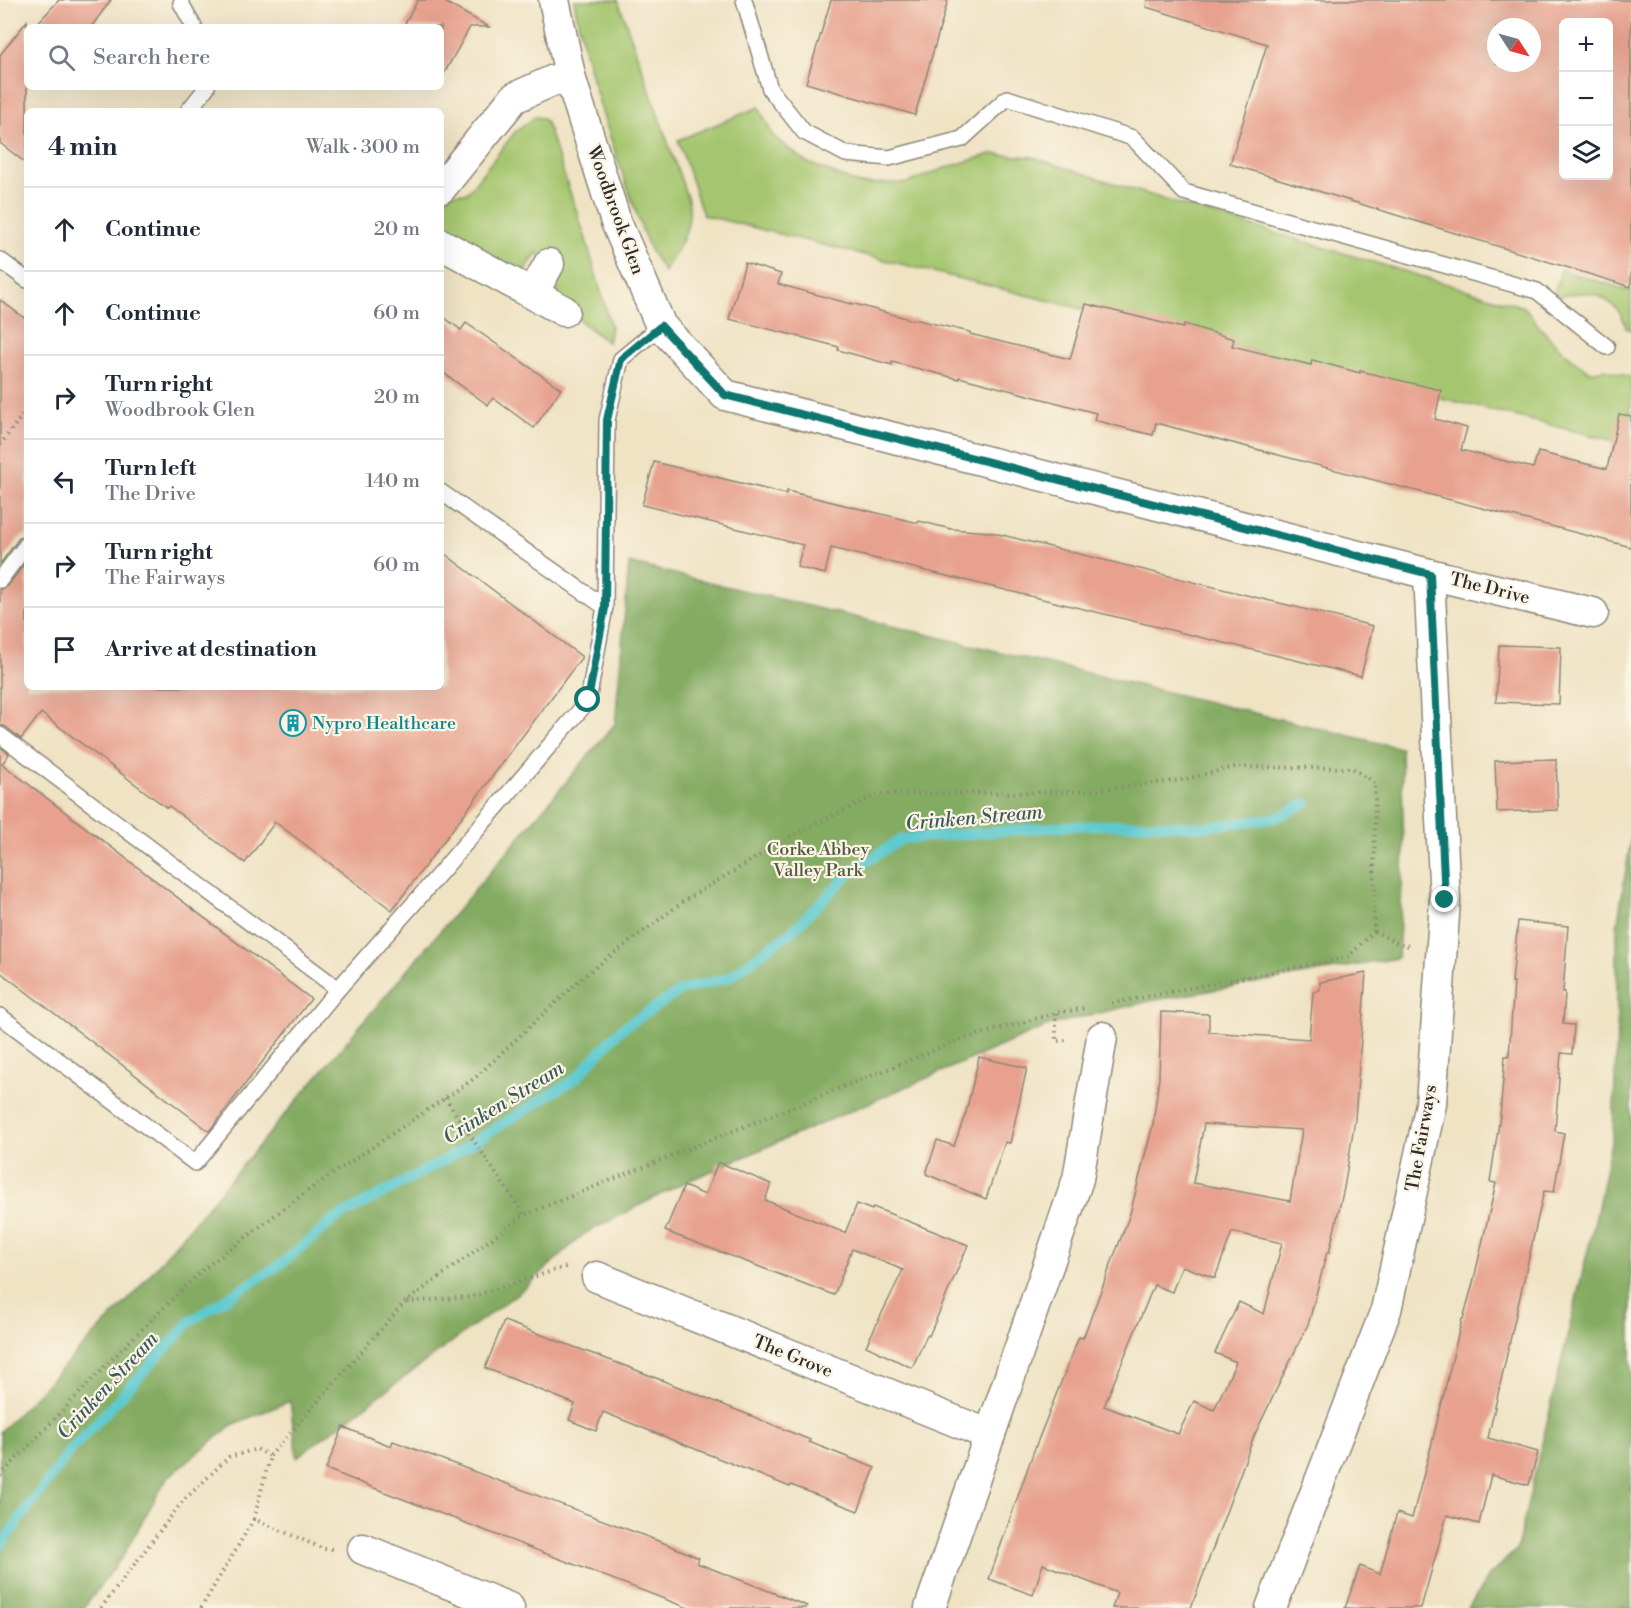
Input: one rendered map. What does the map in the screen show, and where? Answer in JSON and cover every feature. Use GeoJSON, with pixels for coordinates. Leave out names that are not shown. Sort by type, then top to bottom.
{"type":"FeatureCollection","features":[{"type":"Feature","properties":{"kind":"street","name":"Woodbrook Glen"},"geometry":{"type":"LineString","coordinates":[[555,0],[571,80],[616,222],[661,326],[725,395]]}},
{"type":"Feature","properties":{"kind":"street"},"geometry":{"type":"LineString","coordinates":[[444,184],[514,98],[554,80],[571,80]]}},
{"type":"Feature","properties":{"kind":"street"},"geometry":{"type":"LineString","coordinates":[[444,246],[564,311]]}},
{"type":"Feature","properties":{"kind":"street"},"geometry":{"type":"LineString","coordinates":[[534,293],[549,264]]}},
{"type":"Feature","properties":{"kind":"street","name":"The Drive"},"geometry":{"type":"LineString","coordinates":[[725,395],[1430,574],[1593,613]]}},
{"type":"Feature","properties":{"kind":"street","name":"The Fairways"},"geometry":{"type":"LineString","coordinates":[[1271,1608],[1386,1310],[1431,1104],[1445,900],[1430,574]]}},
{"type":"Feature","properties":{"kind":"street"},"geometry":{"type":"LineString","coordinates":[[930,1608],[1078,1179],[1102,1037]]}},
{"type":"Feature","properties":{"kind":"street","name":"The Grove"},"geometry":{"type":"LineString","coordinates":[[597,1277],[990,1435]]}},
{"type":"Feature","properties":{"kind":"street"},"geometry":{"type":"LineString","coordinates":[[363,1549],[509,1608]]}},
{"type":"Feature","properties":{"kind":"lane"},"geometry":{"type":"LineString","coordinates":[[744,0],[770,89],[804,132],[846,154],[889,158],[962,139],[1007,98],[1133,138],[1184,192],[1538,291],[1607,347]]}},
{"type":"Feature","properties":{"kind":"lane"},"geometry":{"type":"LineString","coordinates":[[181,3],[192,24]]}},
{"type":"Feature","properties":{"kind":"lane"},"geometry":{"type":"LineString","coordinates":[[190,108],[205,90]]}},
{"type":"Feature","properties":{"kind":"lane"},"geometry":{"type":"LineString","coordinates":[[0,260],[24,278]]}},
{"type":"Feature","properties":{"kind":"lane"},"geometry":{"type":"LineString","coordinates":[[0,1016],[195,1163],[338,989],[588,700],[605,608],[607,420],[621,359],[661,326]]}},
{"type":"Feature","properties":{"kind":"lane"},"geometry":{"type":"LineString","coordinates":[[444,494],[605,608]]}},
{"type":"Feature","properties":{"kind":"lane"},"geometry":{"type":"LineString","coordinates":[[0,580],[24,548]]}},
{"type":"Feature","properties":{"kind":"lane"},"geometry":{"type":"LineString","coordinates":[[0,735],[338,989]]}},
{"type":"Feature","properties":{"kind":"path"},"geometry":{"type":"LineString","coordinates":[[0,445],[24,413]]}},
{"type":"Feature","properties":{"kind":"path"},"geometry":{"type":"LineString","coordinates":[[0,1476],[113,1358],[201,1271],[310,1188],[476,1078],[584,976],[684,901],[797,833],[878,794],[1077,792],[1180,780],[1235,766],[1352,768],[1375,783],[1374,931],[1348,957],[1100,1006]]}},
{"type":"Feature","properties":{"kind":"path"},"geometry":{"type":"LineString","coordinates":[[1374,931],[1399,944],[1440,952]]}},
{"type":"Feature","properties":{"kind":"path"},"geometry":{"type":"LineString","coordinates":[[201,1608],[254,1519],[270,1456],[405,1303],[524,1215],[960,1040],[1056,1013],[1089,1007]]}},
{"type":"Feature","properties":{"kind":"path"},"geometry":{"type":"LineString","coordinates":[[445,1098],[524,1215]]}},
{"type":"Feature","properties":{"kind":"path"},"geometry":{"type":"LineString","coordinates":[[405,1303],[471,1297],[568,1266],[597,1277]]}},
{"type":"Feature","properties":{"kind":"path"},"geometry":{"type":"LineString","coordinates":[[102,1608],[182,1502],[229,1457],[257,1449],[270,1456]]}},
{"type":"Feature","properties":{"kind":"path"},"geometry":{"type":"LineString","coordinates":[[254,1519],[324,1549],[363,1549]]}},
{"type":"Feature","properties":{"kind":"green space"},"geometry":{"type":"Polygon","coordinates":[[[574,0],[618,0],[688,200],[689,219],[684,238],[664,272],[650,250],[613,146],[587,59],[574,0]]]}},
{"type":"Feature","properties":{"kind":"green space"},"geometry":{"type":"Polygon","coordinates":[[[759,107],[773,136],[806,162],[859,184],[907,183],[991,154],[1032,157],[1175,203],[1524,307],[1557,345],[1591,372],[1604,369],[1631,377],[1631,445],[703,215],[678,140],[759,107]]]}},
{"type":"Feature","properties":{"kind":"green space"},"geometry":{"type":"Polygon","coordinates":[[[535,117],[542,118],[546,122],[584,233],[611,327],[608,343],[576,317],[562,301],[556,284],[560,265],[537,253],[526,269],[519,272],[444,232],[444,202],[451,193],[467,193],[515,132],[535,117]]]}},
{"type":"Feature","properties":{"kind":"green space"},"geometry":{"type":"Polygon","coordinates":[[[1561,270],[1631,291],[1631,330],[1626,328],[1616,308],[1604,299],[1581,293],[1553,296],[1561,270]]]}},
{"type":"Feature","properties":{"kind":"green space","name":"Corke Abbey Valley Park"},"geometry":{"type":"Polygon","coordinates":[[[629,563],[1401,748],[1404,851],[1398,958],[1150,1001],[1050,1025],[681,1184],[584,1234],[526,1287],[297,1457],[290,1401],[232,1425],[167,1478],[122,1557],[84,1608],[0,1608],[0,1432],[131,1297],[615,724],[629,563]]]}},
{"type":"Feature","properties":{"kind":"green space"},"geometry":{"type":"Polygon","coordinates":[[[1631,838],[1631,1608],[1468,1608],[1489,1576],[1517,1549],[1598,1207],[1613,1132],[1617,1032],[1617,927],[1631,838]]]}},
{"type":"Feature","properties":{"kind":"building"},"geometry":{"type":"Polygon","coordinates":[[[59,0],[111,0],[93,24],[37,24],[59,0]]]}},
{"type":"Feature","properties":{"kind":"building"},"geometry":{"type":"Polygon","coordinates":[[[418,0],[441,0],[489,27],[470,27],[444,74],[444,24],[405,24],[418,0]]]}},
{"type":"Feature","properties":{"kind":"building"},"geometry":{"type":"Polygon","coordinates":[[[831,0],[948,0],[915,115],[806,83],[831,0]]]}},
{"type":"Feature","properties":{"kind":"building"},"geometry":{"type":"Polygon","coordinates":[[[1147,0],[1631,0],[1631,287],[1230,164],[1267,44],[1146,7],[1147,0]]]}},
{"type":"Feature","properties":{"kind":"building"},"geometry":{"type":"Polygon","coordinates":[[[24,25],[24,90],[27,90],[27,108],[24,108],[24,162],[0,143],[0,55],[24,25]]]}},
{"type":"Feature","properties":{"kind":"building"},"geometry":{"type":"Polygon","coordinates":[[[745,263],[781,274],[778,284],[1070,359],[1086,304],[1183,328],[1184,324],[1234,339],[1232,346],[1311,365],[1312,360],[1441,390],[1435,419],[1467,428],[1461,450],[1533,468],[1538,452],[1607,469],[1619,414],[1631,416],[1631,547],[1156,423],[1153,435],[1136,431],[1094,420],[1096,413],[959,377],[959,379],[892,362],[892,365],[838,350],[839,347],[729,319],[745,263]]]}},
{"type":"Feature","properties":{"kind":"building"},"geometry":{"type":"Polygon","coordinates":[[[0,300],[24,318],[24,536],[19,538],[0,564],[0,300]]]}},
{"type":"Feature","properties":{"kind":"building"},"geometry":{"type":"Polygon","coordinates":[[[444,317],[461,330],[466,323],[561,389],[534,428],[493,398],[488,405],[444,373],[444,317]]]}},
{"type":"Feature","properties":{"kind":"building"},"geometry":{"type":"Polygon","coordinates":[[[654,462],[918,523],[919,521],[951,529],[990,532],[1373,626],[1361,676],[831,548],[825,574],[797,567],[803,545],[642,505],[654,462]]]}},
{"type":"Feature","properties":{"kind":"building","name":"Nypro Healthcare"},"geometry":{"type":"Polygon","coordinates":[[[444,553],[582,657],[392,910],[275,822],[245,863],[169,806],[167,808],[41,713],[21,739],[0,725],[0,590],[8,586],[24,564],[24,690],[444,690],[444,553]]]}},
{"type":"Feature","properties":{"kind":"building"},"geometry":{"type":"Polygon","coordinates":[[[1499,645],[1561,647],[1559,704],[1496,702],[1499,645]]]}},
{"type":"Feature","properties":{"kind":"building"},"geometry":{"type":"Polygon","coordinates":[[[0,747],[9,754],[2,764],[311,999],[209,1131],[0,972],[0,747]]]}},
{"type":"Feature","properties":{"kind":"building"},"geometry":{"type":"Polygon","coordinates":[[[1556,759],[1558,810],[1497,812],[1495,761],[1556,759]]]}},
{"type":"Feature","properties":{"kind":"building"},"geometry":{"type":"Polygon","coordinates":[[[1518,921],[1568,926],[1563,1024],[1574,1025],[1572,1054],[1561,1053],[1555,1131],[1564,1133],[1554,1192],[1544,1191],[1488,1438],[1538,1452],[1529,1485],[1491,1475],[1479,1524],[1447,1515],[1421,1608],[1345,1608],[1360,1566],[1380,1574],[1397,1513],[1412,1518],[1473,1283],[1496,1183],[1490,1182],[1500,1116],[1505,1056],[1509,1056],[1514,982],[1512,982],[1518,921]]]}},
{"type":"Feature","properties":{"kind":"building"},"geometry":{"type":"Polygon","coordinates":[[[1366,973],[1355,1119],[1344,1188],[1329,1253],[1327,1252],[1309,1322],[1254,1436],[1191,1608],[1112,1608],[1117,1593],[1043,1564],[1033,1595],[989,1579],[1033,1453],[1079,1337],[1083,1338],[1130,1214],[1153,1124],[1159,1078],[1161,1012],[1209,1014],[1209,1032],[1309,1039],[1313,992],[1320,990],[1320,982],[1366,973]],[[1204,1124],[1193,1183],[1290,1201],[1302,1130],[1204,1124]],[[1232,1232],[1215,1278],[1182,1266],[1172,1292],[1154,1285],[1104,1406],[1178,1434],[1194,1401],[1214,1410],[1236,1362],[1215,1353],[1239,1302],[1264,1314],[1282,1243],[1232,1232]]]}},
{"type":"Feature","properties":{"kind":"building"},"geometry":{"type":"Polygon","coordinates":[[[979,1057],[1027,1068],[1010,1143],[1005,1142],[986,1199],[926,1174],[937,1140],[954,1146],[966,1112],[979,1057]]]}},
{"type":"Feature","properties":{"kind":"building"},"geometry":{"type":"Polygon","coordinates":[[[718,1162],[771,1184],[765,1200],[845,1233],[857,1204],[872,1210],[873,1207],[968,1245],[929,1336],[927,1335],[912,1368],[866,1346],[903,1270],[852,1249],[834,1295],[665,1231],[684,1186],[705,1195],[718,1162]]]}},
{"type":"Feature","properties":{"kind":"building"},"geometry":{"type":"Polygon","coordinates":[[[504,1321],[631,1368],[875,1468],[858,1511],[791,1485],[790,1487],[603,1412],[596,1431],[569,1420],[575,1404],[485,1368],[504,1321]]]}},
{"type":"Feature","properties":{"kind":"building"},"geometry":{"type":"Polygon","coordinates":[[[343,1427],[391,1446],[393,1441],[669,1545],[699,1558],[697,1563],[807,1606],[806,1608],[688,1608],[374,1488],[326,1469],[343,1427]]]}},
{"type":"Feature","properties":{"kind":"waterway","name":"Crinken Stream"},"geometry":{"type":"LineString","coordinates":[[0,1546],[69,1452],[192,1320],[281,1264],[335,1219],[448,1158],[575,1079],[621,1029],[682,990],[728,978],[792,931],[853,870],[902,839],[1069,826],[1148,824],[1204,827],[1276,818],[1306,803]]}},
{"type":"Feature","properties":{"kind":"place","name":"Nypro Healthcare"},"geometry":{"type":"Point","coordinates":[293,723]}},
{"type":"Feature","properties":{"kind":"route"},"geometry":{"type":"LineString","coordinates":[[588,700],[605,608],[607,420],[621,359],[661,326],[725,395],[1430,574],[1445,900]]}}]}
